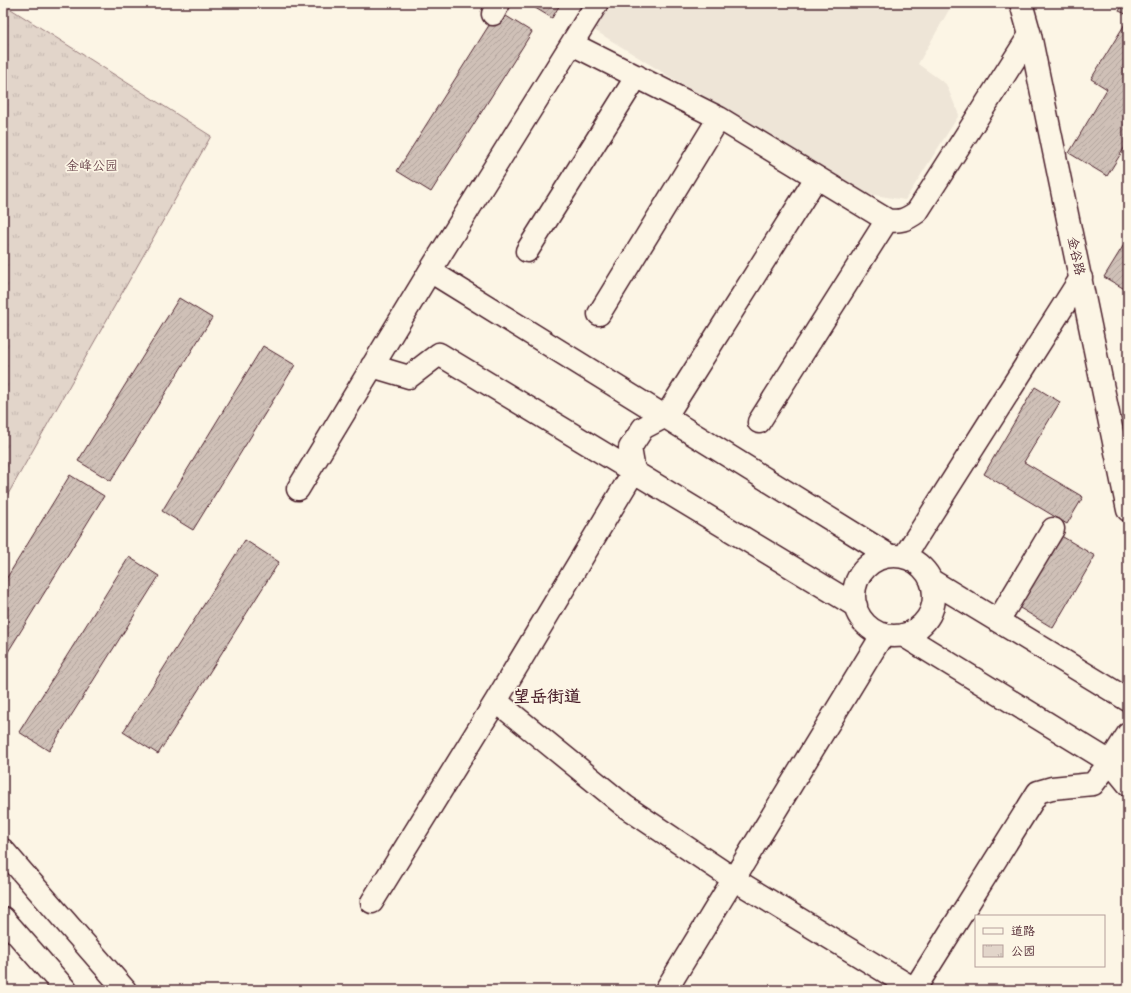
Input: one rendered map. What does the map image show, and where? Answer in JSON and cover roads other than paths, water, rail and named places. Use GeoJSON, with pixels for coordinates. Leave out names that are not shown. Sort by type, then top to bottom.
{"type":"FeatureCollection","features":[{"type":"Feature","properties":{"kind":"main road"},"geometry":{"type":"LineString","coordinates":[[298,489],[430,271],[597,3]]}},
{"type":"Feature","properties":{"kind":"main road","name":"金谷路"},"geometry":{"type":"LineString","coordinates":[[1021,3],[1030,35],[1128,510]]}},
{"type":"Feature","properties":{"kind":"main road"},"geometry":{"type":"LineString","coordinates":[[572,44],[719,118],[887,220],[905,221],[917,212],[1030,35]]}},
{"type":"Feature","properties":{"kind":"main road"},"geometry":{"type":"LineString","coordinates":[[527,251],[637,76]]}},
{"type":"Feature","properties":{"kind":"main road"},"geometry":{"type":"LineString","coordinates":[[598,314],[719,118]]}},
{"type":"Feature","properties":{"kind":"main road"},"geometry":{"type":"LineString","coordinates":[[372,902],[496,701],[634,471],[630,448],[643,428],[666,416],[816,178]]}},
{"type":"Feature","properties":{"kind":"main road"},"geometry":{"type":"LineString","coordinates":[[759,422],[887,220]]}},
{"type":"Feature","properties":{"kind":"main road"},"geometry":{"type":"LineString","coordinates":[[430,271],[897,556],[921,565],[932,581],[1128,700]]}},
{"type":"Feature","properties":{"kind":"main road"},"geometry":{"type":"LineString","coordinates":[[1081,278],[897,556],[874,562],[861,574],[855,590],[856,606],[866,624],[874,631],[893,635],[1110,762],[1128,784]]}},
{"type":"Feature","properties":{"kind":"main road"},"geometry":{"type":"LineString","coordinates":[[372,366],[409,376],[439,354],[856,606]]}},
{"type":"Feature","properties":{"kind":"main road"},"geometry":{"type":"LineString","coordinates":[[998,621],[1053,529]]}},
{"type":"Feature","properties":{"kind":"main road"},"geometry":{"type":"LineString","coordinates":[[666,990],[893,635],[919,627],[930,614],[934,598],[932,581]]}},
{"type":"Feature","properties":{"kind":"main road"},"geometry":{"type":"LineString","coordinates":[[496,701],[626,807],[735,880],[914,990],[1038,792],[1052,788],[1093,784],[1110,762],[1128,734]]}},
{"type":"Feature","properties":{"kind":"main road"},"geometry":{"type":"LineString","coordinates":[[3,850],[125,990]]}},
{"type":"Feature","properties":{"kind":"main road"},"geometry":{"type":"LineString","coordinates":[[3,918],[66,990]]}},
{"type":"Feature","properties":{"kind":"district","name":"望岳街道"},"geometry":{"type":"Point","coordinates":[547,697]}},
{"type":"Feature","properties":{"kind":"park label","name":"金峰公园"},"geometry":{"type":"Point","coordinates":[92,166]}}]}
